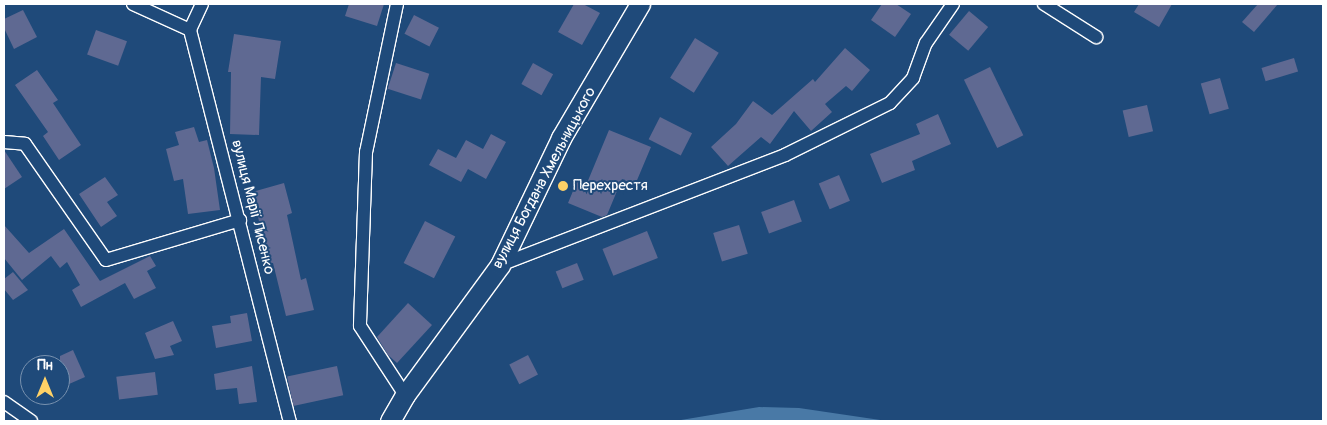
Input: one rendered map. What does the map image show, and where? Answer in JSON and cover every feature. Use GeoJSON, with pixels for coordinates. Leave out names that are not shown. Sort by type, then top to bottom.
{"type":"FeatureCollection","features":[{"type":"Feature","properties":{"kind":"street"},"geometry":{"type":"LineString","coordinates":[[133,4],[190,30],[202,4]]}},
{"type":"Feature","properties":{"kind":"street"},"geometry":{"type":"LineString","coordinates":[[396,4],[366,152],[360,326],[405,395]]}},
{"type":"Feature","properties":{"kind":"street","name":"вулиця Богдана Хмельницького"},"geometry":{"type":"LineString","coordinates":[[390,421],[405,395],[500,265],[562,138],[640,4]]}},
{"type":"Feature","properties":{"kind":"street"},"geometry":{"type":"LineString","coordinates":[[500,265],[785,155],[890,103],[913,78],[926,43],[953,4]]}},
{"type":"Feature","properties":{"kind":"street"},"geometry":{"type":"LineString","coordinates":[[1044,4],[1096,37]]}},
{"type":"Feature","properties":{"kind":"street","name":"вулиця Марії Лисенко"},"geometry":{"type":"LineString","coordinates":[[190,30],[290,421]]}},
{"type":"Feature","properties":{"kind":"street"},"geometry":{"type":"LineString","coordinates":[[4,142],[25,144],[106,260],[240,220]]}},
{"type":"Feature","properties":{"kind":"street"},"geometry":{"type":"LineString","coordinates":[[4,402],[30,421]]}},
{"type":"Feature","properties":{"kind":"water"},"geometry":{"type":"Polygon","coordinates":[[[759,407],[799,408],[887,421],[675,421],[759,407]]]}},
{"type":"Feature","properties":{"kind":"building"},"geometry":{"type":"Polygon","coordinates":[[[349,4],[384,4],[377,26],[345,16],[349,4]]]}},
{"type":"Feature","properties":{"kind":"building"},"geometry":{"type":"Polygon","coordinates":[[[574,4],[583,4],[600,13],[582,45],[558,32],[574,4]]]}},
{"type":"Feature","properties":{"kind":"building"},"geometry":{"type":"Polygon","coordinates":[[[882,4],[896,4],[911,14],[895,37],[871,20],[882,4]]]}},
{"type":"Feature","properties":{"kind":"building"},"geometry":{"type":"Polygon","coordinates":[[[1139,4],[1172,4],[1159,27],[1134,12],[1139,4]]]}},
{"type":"Feature","properties":{"kind":"building"},"geometry":{"type":"Polygon","coordinates":[[[1258,4],[1278,4],[1254,32],[1242,22],[1258,4]]]}},
{"type":"Feature","properties":{"kind":"building"},"geometry":{"type":"Polygon","coordinates":[[[23,10],[37,37],[14,49],[4,28],[4,19],[23,10]]]}},
{"type":"Feature","properties":{"kind":"building"},"geometry":{"type":"Polygon","coordinates":[[[969,11],[988,27],[968,51],[949,35],[969,11]]]}},
{"type":"Feature","properties":{"kind":"building"},"geometry":{"type":"Polygon","coordinates":[[[414,15],[439,28],[429,46],[404,34],[414,15]]]}},
{"type":"Feature","properties":{"kind":"building"},"geometry":{"type":"Polygon","coordinates":[[[96,30],[127,41],[118,66],[87,54],[96,30]]]}},
{"type":"Feature","properties":{"kind":"building"},"geometry":{"type":"Polygon","coordinates":[[[234,34],[281,41],[275,79],[261,77],[259,135],[230,134],[231,72],[228,72],[234,34]]]}},
{"type":"Feature","properties":{"kind":"building"},"geometry":{"type":"Polygon","coordinates":[[[695,38],[719,53],[694,93],[670,78],[695,38]]]}},
{"type":"Feature","properties":{"kind":"building"},"geometry":{"type":"Polygon","coordinates":[[[845,48],[870,70],[852,91],[846,86],[825,104],[832,112],[811,131],[794,111],[770,144],[761,137],[728,166],[711,147],[736,124],[753,101],[772,115],[813,79],[815,82],[845,48]]]}},
{"type":"Feature","properties":{"kind":"building"},"geometry":{"type":"Polygon","coordinates":[[[1294,58],[1298,71],[1266,81],[1261,68],[1294,58]]]}},
{"type":"Feature","properties":{"kind":"building"},"geometry":{"type":"Polygon","coordinates":[[[396,63],[429,74],[421,99],[388,89],[396,63]]]}},
{"type":"Feature","properties":{"kind":"building"},"geometry":{"type":"Polygon","coordinates":[[[533,63],[553,74],[541,95],[521,84],[533,63]]]}},
{"type":"Feature","properties":{"kind":"building"},"geometry":{"type":"Polygon","coordinates":[[[990,67],[1023,135],[997,148],[964,80],[990,67]]]}},
{"type":"Feature","properties":{"kind":"building"},"geometry":{"type":"Polygon","coordinates":[[[37,70],[58,100],[53,103],[81,145],[59,160],[43,136],[48,132],[15,85],[37,70]]]}},
{"type":"Feature","properties":{"kind":"building"},"geometry":{"type":"Polygon","coordinates":[[[1220,78],[1229,109],[1210,114],[1201,84],[1220,78]]]}},
{"type":"Feature","properties":{"kind":"building"},"geometry":{"type":"Polygon","coordinates":[[[1147,105],[1153,131],[1129,137],[1123,111],[1147,105]]]}},
{"type":"Feature","properties":{"kind":"building"},"geometry":{"type":"Polygon","coordinates":[[[938,114],[951,144],[912,161],[915,170],[882,183],[870,154],[920,134],[916,124],[938,114]]]}},
{"type":"Feature","properties":{"kind":"building"},"geometry":{"type":"Polygon","coordinates":[[[660,117],[692,133],[681,156],[649,139],[660,117]]]}},
{"type":"Feature","properties":{"kind":"building"},"geometry":{"type":"Polygon","coordinates":[[[194,127],[199,142],[207,140],[214,168],[220,210],[188,214],[183,179],[174,181],[166,149],[179,145],[175,132],[194,127]]]}},
{"type":"Feature","properties":{"kind":"building"},"geometry":{"type":"Polygon","coordinates":[[[609,130],[651,147],[635,185],[622,179],[607,215],[602,217],[568,203],[578,179],[587,183],[609,130]]]}},
{"type":"Feature","properties":{"kind":"building"},"geometry":{"type":"Polygon","coordinates":[[[491,134],[506,142],[486,179],[468,169],[461,182],[429,165],[438,149],[456,158],[466,140],[483,149],[491,134]]]}},
{"type":"Feature","properties":{"kind":"building"},"geometry":{"type":"Polygon","coordinates":[[[4,150],[22,177],[4,189],[4,150]]]}},
{"type":"Feature","properties":{"kind":"building"},"geometry":{"type":"Polygon","coordinates":[[[839,175],[850,201],[830,209],[819,184],[839,175]]]}},
{"type":"Feature","properties":{"kind":"building"},"geometry":{"type":"Polygon","coordinates":[[[105,177],[118,195],[107,202],[117,216],[101,227],[79,194],[105,177]]]}},
{"type":"Feature","properties":{"kind":"building"},"geometry":{"type":"Polygon","coordinates":[[[284,183],[292,213],[287,215],[301,280],[306,278],[314,310],[286,316],[273,263],[269,263],[252,192],[284,183]]]}},
{"type":"Feature","properties":{"kind":"building"},"geometry":{"type":"Polygon","coordinates":[[[794,200],[802,222],[769,234],[761,212],[794,200]]]}},
{"type":"Feature","properties":{"kind":"building"},"geometry":{"type":"Polygon","coordinates":[[[425,221],[455,236],[434,278],[404,263],[425,221]]]}},
{"type":"Feature","properties":{"kind":"building"},"geometry":{"type":"Polygon","coordinates":[[[4,225],[29,253],[64,229],[100,281],[150,256],[156,266],[147,271],[156,288],[134,299],[125,283],[81,307],[72,290],[80,285],[67,262],[60,268],[51,256],[22,280],[4,258],[4,225]]]}},
{"type":"Feature","properties":{"kind":"building"},"geometry":{"type":"Polygon","coordinates":[[[739,225],[748,254],[722,262],[713,233],[739,225]]]}},
{"type":"Feature","properties":{"kind":"building"},"geometry":{"type":"Polygon","coordinates":[[[647,231],[658,258],[613,276],[602,249],[647,231]]]}},
{"type":"Feature","properties":{"kind":"building"},"geometry":{"type":"Polygon","coordinates":[[[577,263],[584,280],[562,288],[556,272],[577,263]]]}},
{"type":"Feature","properties":{"kind":"building"},"geometry":{"type":"Polygon","coordinates":[[[13,272],[28,290],[13,300],[4,289],[4,279],[13,272]]]}},
{"type":"Feature","properties":{"kind":"building"},"geometry":{"type":"Polygon","coordinates":[[[408,303],[432,325],[397,363],[388,355],[377,337],[408,303]]]}},
{"type":"Feature","properties":{"kind":"building"},"geometry":{"type":"Polygon","coordinates":[[[247,313],[252,341],[216,348],[212,326],[231,323],[230,316],[247,313]]]}},
{"type":"Feature","properties":{"kind":"building"},"geometry":{"type":"Polygon","coordinates":[[[173,321],[182,341],[170,346],[174,355],[155,359],[145,333],[173,321]]]}},
{"type":"Feature","properties":{"kind":"building"},"geometry":{"type":"Polygon","coordinates":[[[73,350],[85,377],[70,384],[70,355],[62,355],[73,350]]]}},
{"type":"Feature","properties":{"kind":"building"},"geometry":{"type":"Polygon","coordinates":[[[528,355],[538,375],[519,384],[509,365],[528,355]]]}},
{"type":"Feature","properties":{"kind":"building"},"geometry":{"type":"Polygon","coordinates":[[[252,366],[257,402],[239,404],[237,388],[216,390],[214,374],[252,366]]]}},
{"type":"Feature","properties":{"kind":"building"},"geometry":{"type":"Polygon","coordinates":[[[337,366],[343,395],[293,406],[287,377],[337,366]]]}},
{"type":"Feature","properties":{"kind":"building"},"geometry":{"type":"Polygon","coordinates":[[[155,372],[158,395],[119,400],[116,377],[155,372]]]}},
{"type":"Feature","properties":{"kind":"place","name":"Перехрестя"},"geometry":{"type":"Point","coordinates":[563,186]}}]}
